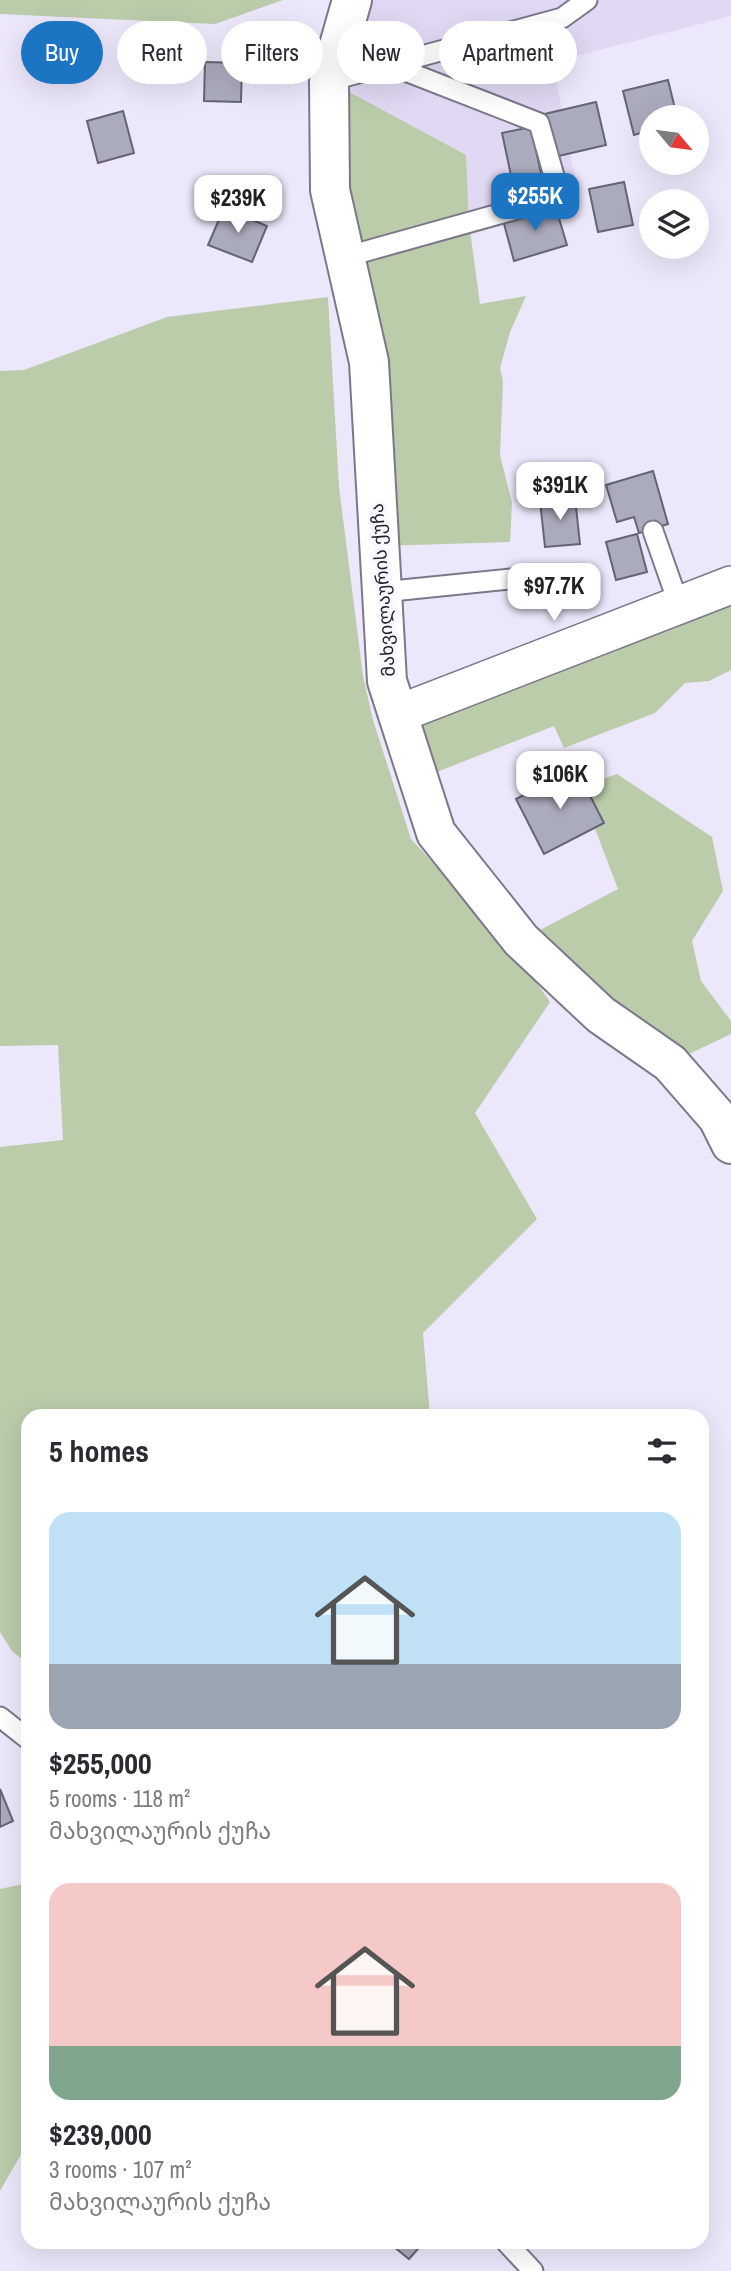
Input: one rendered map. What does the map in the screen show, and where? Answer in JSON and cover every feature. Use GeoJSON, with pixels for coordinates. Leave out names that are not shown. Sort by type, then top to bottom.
{"type":"FeatureCollection","features":[{"type":"Feature","properties":{"kind":"street","name":"მახვილაურის ქუჩა"},"geometry":{"type":"LineString","coordinates":[[352,0],[329,81],[330,190],[369,362],[387,681],[436,833],[521,940],[601,1015],[670,1063],[718,1118],[731,1144]]}},
{"type":"Feature","properties":{"kind":"street"},"geometry":{"type":"LineString","coordinates":[[398,714],[731,585]]}},
{"type":"Feature","properties":{"kind":"lane"},"geometry":{"type":"LineString","coordinates":[[425,55],[562,18],[587,0]]}},
{"type":"Feature","properties":{"kind":"lane"},"geometry":{"type":"LineString","coordinates":[[329,81],[337,79]]}},
{"type":"Feature","properties":{"kind":"lane"},"geometry":{"type":"LineString","coordinates":[[345,257],[560,197],[539,123],[425,79]]}},
{"type":"Feature","properties":{"kind":"lane"},"geometry":{"type":"LineString","coordinates":[[653,531],[679,605]]}},
{"type":"Feature","properties":{"kind":"lane"},"geometry":{"type":"LineString","coordinates":[[382,592],[530,578]]}},
{"type":"Feature","properties":{"kind":"lane"},"geometry":{"type":"LineString","coordinates":[[0,1717],[21,1734]]}},
{"type":"Feature","properties":{"kind":"lane"},"geometry":{"type":"LineString","coordinates":[[513,2249],[533,2271]]}},
{"type":"Feature","properties":{"kind":"shaded area"},"geometry":{"type":"Polygon","coordinates":[[[352,0],[731,0],[731,16],[577,56],[577,21],[439,21],[439,84],[557,84],[578,194],[469,223],[329,81],[337,53],[337,84],[425,84],[425,21],[346,21],[352,0]]]}},
{"type":"Feature","properties":{"kind":"green space"},"geometry":{"type":"Polygon","coordinates":[[[0,0],[283,0],[215,24],[207,24],[207,21],[0,14],[0,0]]]}},
{"type":"Feature","properties":{"kind":"green space"},"geometry":{"type":"Polygon","coordinates":[[[329,81],[466,155],[469,223],[480,304],[526,296],[510,332],[500,368],[503,381],[500,455],[512,503],[510,542],[379,546],[329,81]]]}},
{"type":"Feature","properties":{"kind":"green space"},"geometry":{"type":"Polygon","coordinates":[[[328,297],[339,487],[363,676],[373,720],[411,839],[516,952],[550,1002],[475,1113],[537,1219],[423,1333],[429,1409],[21,1409],[21,1658],[12,1651],[0,1632],[0,1147],[63,1140],[58,1045],[0,1046],[0,371],[24,370],[167,317],[328,297]]]}},
{"type":"Feature","properties":{"kind":"green space"},"geometry":{"type":"Polygon","coordinates":[[[731,585],[731,670],[709,681],[685,683],[655,713],[564,748],[554,726],[419,779],[398,714],[731,585]]]}},
{"type":"Feature","properties":{"kind":"green space"},"geometry":{"type":"Polygon","coordinates":[[[617,774],[712,837],[723,891],[692,941],[701,981],[731,1021],[731,1034],[670,1063],[521,940],[618,889],[579,787],[617,774]]]}},
{"type":"Feature","properties":{"kind":"green space"},"geometry":{"type":"Polygon","coordinates":[[[21,1884],[21,2154],[0,2191],[0,1889],[21,1884]]]}},
{"type":"Feature","properties":{"kind":"building"},"geometry":{"type":"Polygon","coordinates":[[[207,62],[221,62],[221,84],[241,84],[241,102],[204,101],[207,62]]]}},
{"type":"Feature","properties":{"kind":"building"},"geometry":{"type":"Polygon","coordinates":[[[668,80],[674,105],[639,105],[639,134],[634,135],[623,91],[668,80]]]}},
{"type":"Feature","properties":{"kind":"building"},"geometry":{"type":"Polygon","coordinates":[[[596,102],[606,145],[550,158],[540,115],[596,102]]]}},
{"type":"Feature","properties":{"kind":"building"},"geometry":{"type":"Polygon","coordinates":[[[123,111],[134,153],[98,163],[87,121],[123,111]]]}},
{"type":"Feature","properties":{"kind":"building"},"geometry":{"type":"Polygon","coordinates":[[[531,127],[541,174],[512,180],[502,133],[531,127]]]}},
{"type":"Feature","properties":{"kind":"building"},"geometry":{"type":"Polygon","coordinates":[[[624,182],[633,225],[598,232],[589,189],[624,182]]]}},
{"type":"Feature","properties":{"kind":"building"},"geometry":{"type":"Polygon","coordinates":[[[555,205],[567,245],[514,261],[503,220],[555,205]]]}},
{"type":"Feature","properties":{"kind":"building"},"geometry":{"type":"Polygon","coordinates":[[[224,208],[267,226],[252,262],[208,245],[224,208]]]}},
{"type":"Feature","properties":{"kind":"building"},"geometry":{"type":"Polygon","coordinates":[[[653,471],[668,524],[639,533],[634,517],[617,522],[606,485],[653,471]]]}},
{"type":"Feature","properties":{"kind":"building"},"geometry":{"type":"Polygon","coordinates":[[[575,498],[580,544],[545,547],[540,501],[575,498]]]}},
{"type":"Feature","properties":{"kind":"building"},"geometry":{"type":"Polygon","coordinates":[[[637,534],[647,572],[616,580],[606,542],[637,534]]]}},
{"type":"Feature","properties":{"kind":"building"},"geometry":{"type":"Polygon","coordinates":[[[576,768],[604,823],[544,854],[516,799],[576,768]]]}},
{"type":"Feature","properties":{"kind":"building"},"geometry":{"type":"Polygon","coordinates":[[[0,1789],[13,1821],[0,1827],[0,1789]]]}},
{"type":"Feature","properties":{"kind":"building"},"geometry":{"type":"Polygon","coordinates":[[[397,2249],[418,2249],[409,2259],[397,2249]]]}}]}
